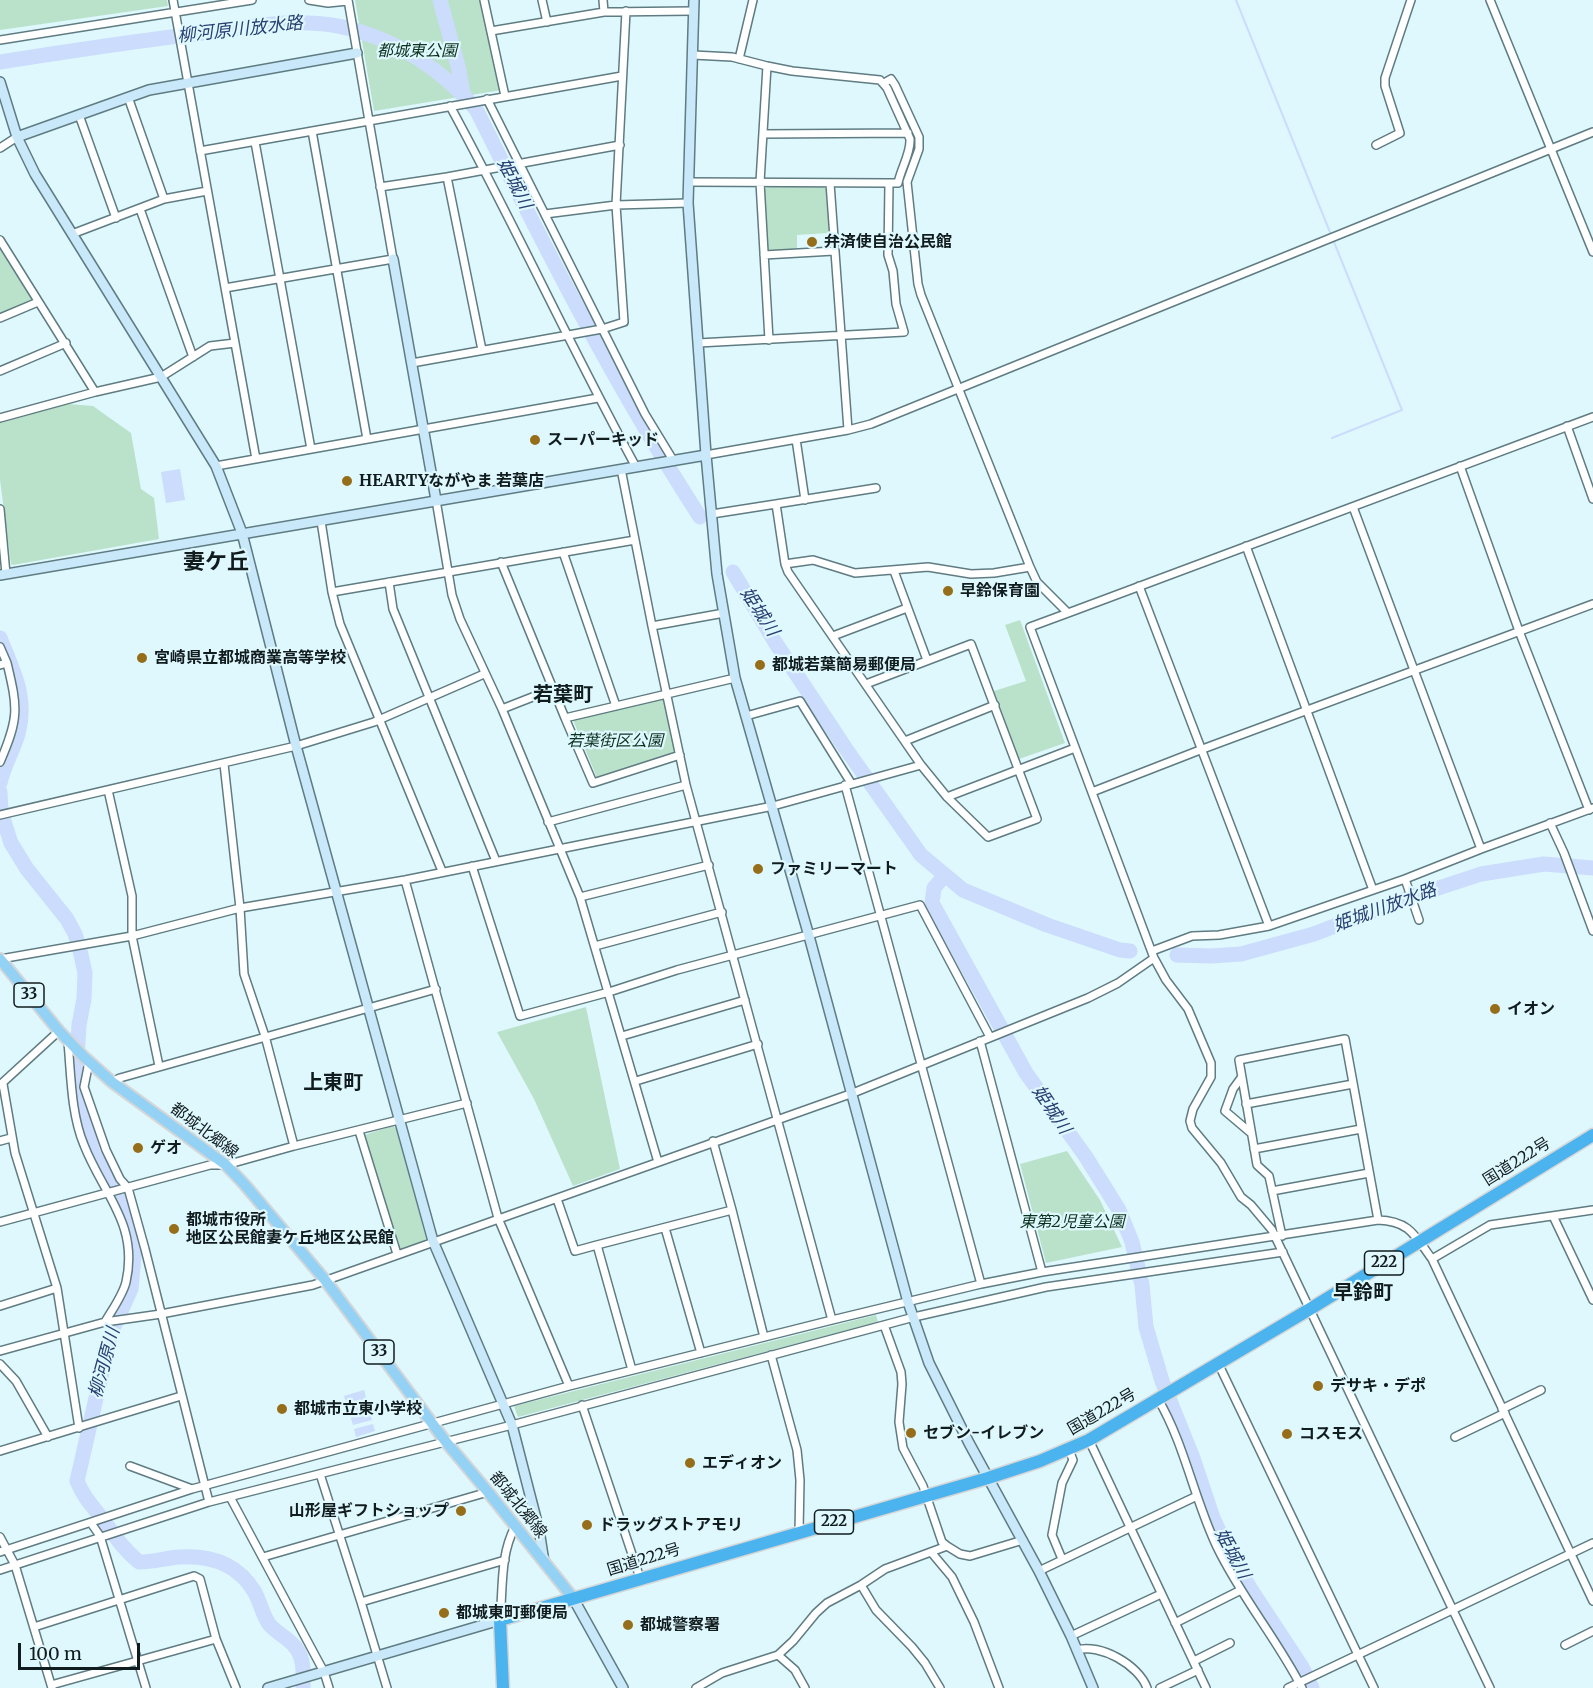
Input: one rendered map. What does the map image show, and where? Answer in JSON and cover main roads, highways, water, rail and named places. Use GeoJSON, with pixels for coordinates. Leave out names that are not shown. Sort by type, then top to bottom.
{"type":"FeatureCollection","features":[{"type":"Feature","properties":{"kind":"highway","name":"国道222号"},"geometry":{"type":"LineString","coordinates":[[503,1688],[500,1620],[988,1478],[1069,1450],[1310,1309],[1593,1135]]}},
{"type":"Feature","properties":{"kind":"main road","name":"都城北郷線"},"geometry":{"type":"LineString","coordinates":[[0,959],[70,1043],[112,1082],[226,1165],[279,1224],[325,1280],[446,1442],[573,1598]]}},
{"type":"Feature","properties":{"kind":"water"},"geometry":{"type":"Polygon","coordinates":[[[180,469],[185,500],[166,503],[161,472],[180,469]]]}},
{"type":"Feature","properties":{"kind":"water"},"geometry":{"type":"Polygon","coordinates":[[[364,1390],[372,1420],[353,1425],[344,1396],[364,1390]]]}},
{"type":"Feature","properties":{"kind":"water"},"geometry":{"type":"Polygon","coordinates":[[[373,1424],[375,1431],[356,1437],[354,1429],[373,1424]]]}},
{"type":"Feature","properties":{"kind":"waterway","name":"姫城川"},"geometry":{"type":"LineString","coordinates":[[440,0],[459,70],[463,94]]}},
{"type":"Feature","properties":{"kind":"waterway"},"geometry":{"type":"LineString","coordinates":[[1236,0],[1402,410],[1332,438]]}},
{"type":"Feature","properties":{"kind":"waterway","name":"姫城川"},"geometry":{"type":"LineString","coordinates":[[0,62],[264,25],[299,23],[317,23],[351,29],[387,42],[420,60],[449,82],[476,109],[610,367],[700,517]]}},
{"type":"Feature","properties":{"kind":"waterway","name":"姫城川"},"geometry":{"type":"LineString","coordinates":[[733,572],[775,642],[846,749],[921,855],[963,890],[1047,925],[1120,950],[1130,951]]}},
{"type":"Feature","properties":{"kind":"waterway","name":"柳河原川"},"geometry":{"type":"LineString","coordinates":[[0,638],[18,684],[21,708],[18,734],[0,783]]}},
{"type":"Feature","properties":{"kind":"waterway","name":"柳河原川"},"geometry":{"type":"LineString","coordinates":[[0,792],[1,812],[11,843],[27,869],[67,919],[80,950],[85,973],[76,1074],[79,1102],[93,1153],[129,1217],[135,1245],[131,1289],[111,1333],[77,1481],[86,1498],[129,1553],[139,1562],[179,1557],[212,1559],[231,1567],[247,1581],[269,1624],[299,1653],[303,1668],[303,1688]]}},
{"type":"Feature","properties":{"kind":"waterway","name":"姫城川放水路"},"geometry":{"type":"LineString","coordinates":[[1177,955],[1241,954],[1314,934],[1399,901],[1481,874],[1544,864],[1593,868]]}},
{"type":"Feature","properties":{"kind":"waterway","name":"姫城川"},"geometry":{"type":"LineString","coordinates":[[945,875],[934,888],[932,903],[1026,1073],[1086,1157],[1119,1210],[1132,1242],[1142,1285],[1146,1327],[1162,1381],[1193,1458],[1213,1518],[1229,1552],[1302,1667],[1312,1688]]}},
{"type":"Feature","properties":{"kind":"place","name":"弁済使自治公民館"},"geometry":{"type":"Point","coordinates":[812,242]}},
{"type":"Feature","properties":{"kind":"place","name":"スーパーキッド"},"geometry":{"type":"Point","coordinates":[535,440]}},
{"type":"Feature","properties":{"kind":"place","name":"HEARTYながやま 若葉店"},"geometry":{"type":"Point","coordinates":[347,481]}},
{"type":"Feature","properties":{"kind":"place","name":"早鈴保育園"},"geometry":{"type":"Point","coordinates":[948,591]}},
{"type":"Feature","properties":{"kind":"place","name":"宮崎県立都城商業高等学校"},"geometry":{"type":"Point","coordinates":[142,658]}},
{"type":"Feature","properties":{"kind":"place","name":"都城若葉簡易郵便局"},"geometry":{"type":"Point","coordinates":[760,665]}},
{"type":"Feature","properties":{"kind":"place","name":"ファミリーマート"},"geometry":{"type":"Point","coordinates":[758,869]}},
{"type":"Feature","properties":{"kind":"place","name":"イオン"},"geometry":{"type":"Point","coordinates":[1495,1009]}},
{"type":"Feature","properties":{"kind":"place","name":"ゲオ"},"geometry":{"type":"Point","coordinates":[138,1148]}},
{"type":"Feature","properties":{"kind":"place","name":"都城市役所 地区公民館妻ケ丘地区公民館"},"geometry":{"type":"Point","coordinates":[174,1229]}},
{"type":"Feature","properties":{"kind":"place","name":"デサキ・デポ"},"geometry":{"type":"Point","coordinates":[1318,1386]}},
{"type":"Feature","properties":{"kind":"place","name":"都城市立東小学校"},"geometry":{"type":"Point","coordinates":[282,1409]}},
{"type":"Feature","properties":{"kind":"place","name":"セブン-イレブン"},"geometry":{"type":"Point","coordinates":[911,1433]}},
{"type":"Feature","properties":{"kind":"place","name":"コスモス"},"geometry":{"type":"Point","coordinates":[1287,1434]}},
{"type":"Feature","properties":{"kind":"place","name":"エディオン"},"geometry":{"type":"Point","coordinates":[690,1463]}},
{"type":"Feature","properties":{"kind":"place","name":"山形屋ギフトショップ"},"geometry":{"type":"Point","coordinates":[461,1511]}},
{"type":"Feature","properties":{"kind":"place","name":"ドラッグストアモリ"},"geometry":{"type":"Point","coordinates":[587,1525]}},
{"type":"Feature","properties":{"kind":"place","name":"都城東町郵便局"},"geometry":{"type":"Point","coordinates":[444,1613]}},
{"type":"Feature","properties":{"kind":"place","name":"都城警察署"},"geometry":{"type":"Point","coordinates":[628,1625]}},
{"type":"Feature","properties":{"kind":"district","name":"妻ケ丘"},"geometry":{"type":"Point","coordinates":[216,563]}},
{"type":"Feature","properties":{"kind":"district","name":"若葉町"},"geometry":{"type":"Point","coordinates":[563,695]}},
{"type":"Feature","properties":{"kind":"district","name":"上東町"},"geometry":{"type":"Point","coordinates":[333,1083]}},
{"type":"Feature","properties":{"kind":"district","name":"早鈴町"},"geometry":{"type":"Point","coordinates":[1363,1293]}},
{"type":"Feature","properties":{"kind":"water label","name":"柳河原川放水路"},"geometry":{"type":"Point","coordinates":[240,30]}},
{"type":"Feature","properties":{"kind":"park label","name":"都城東公園"},"geometry":{"type":"Point","coordinates":[417,51]}},
{"type":"Feature","properties":{"kind":"park label","name":"若葉街区公園"},"geometry":{"type":"Point","coordinates":[615,741]}},
{"type":"Feature","properties":{"kind":"park label","name":"東第2児童公園"},"geometry":{"type":"Point","coordinates":[1072,1222]}}]}
